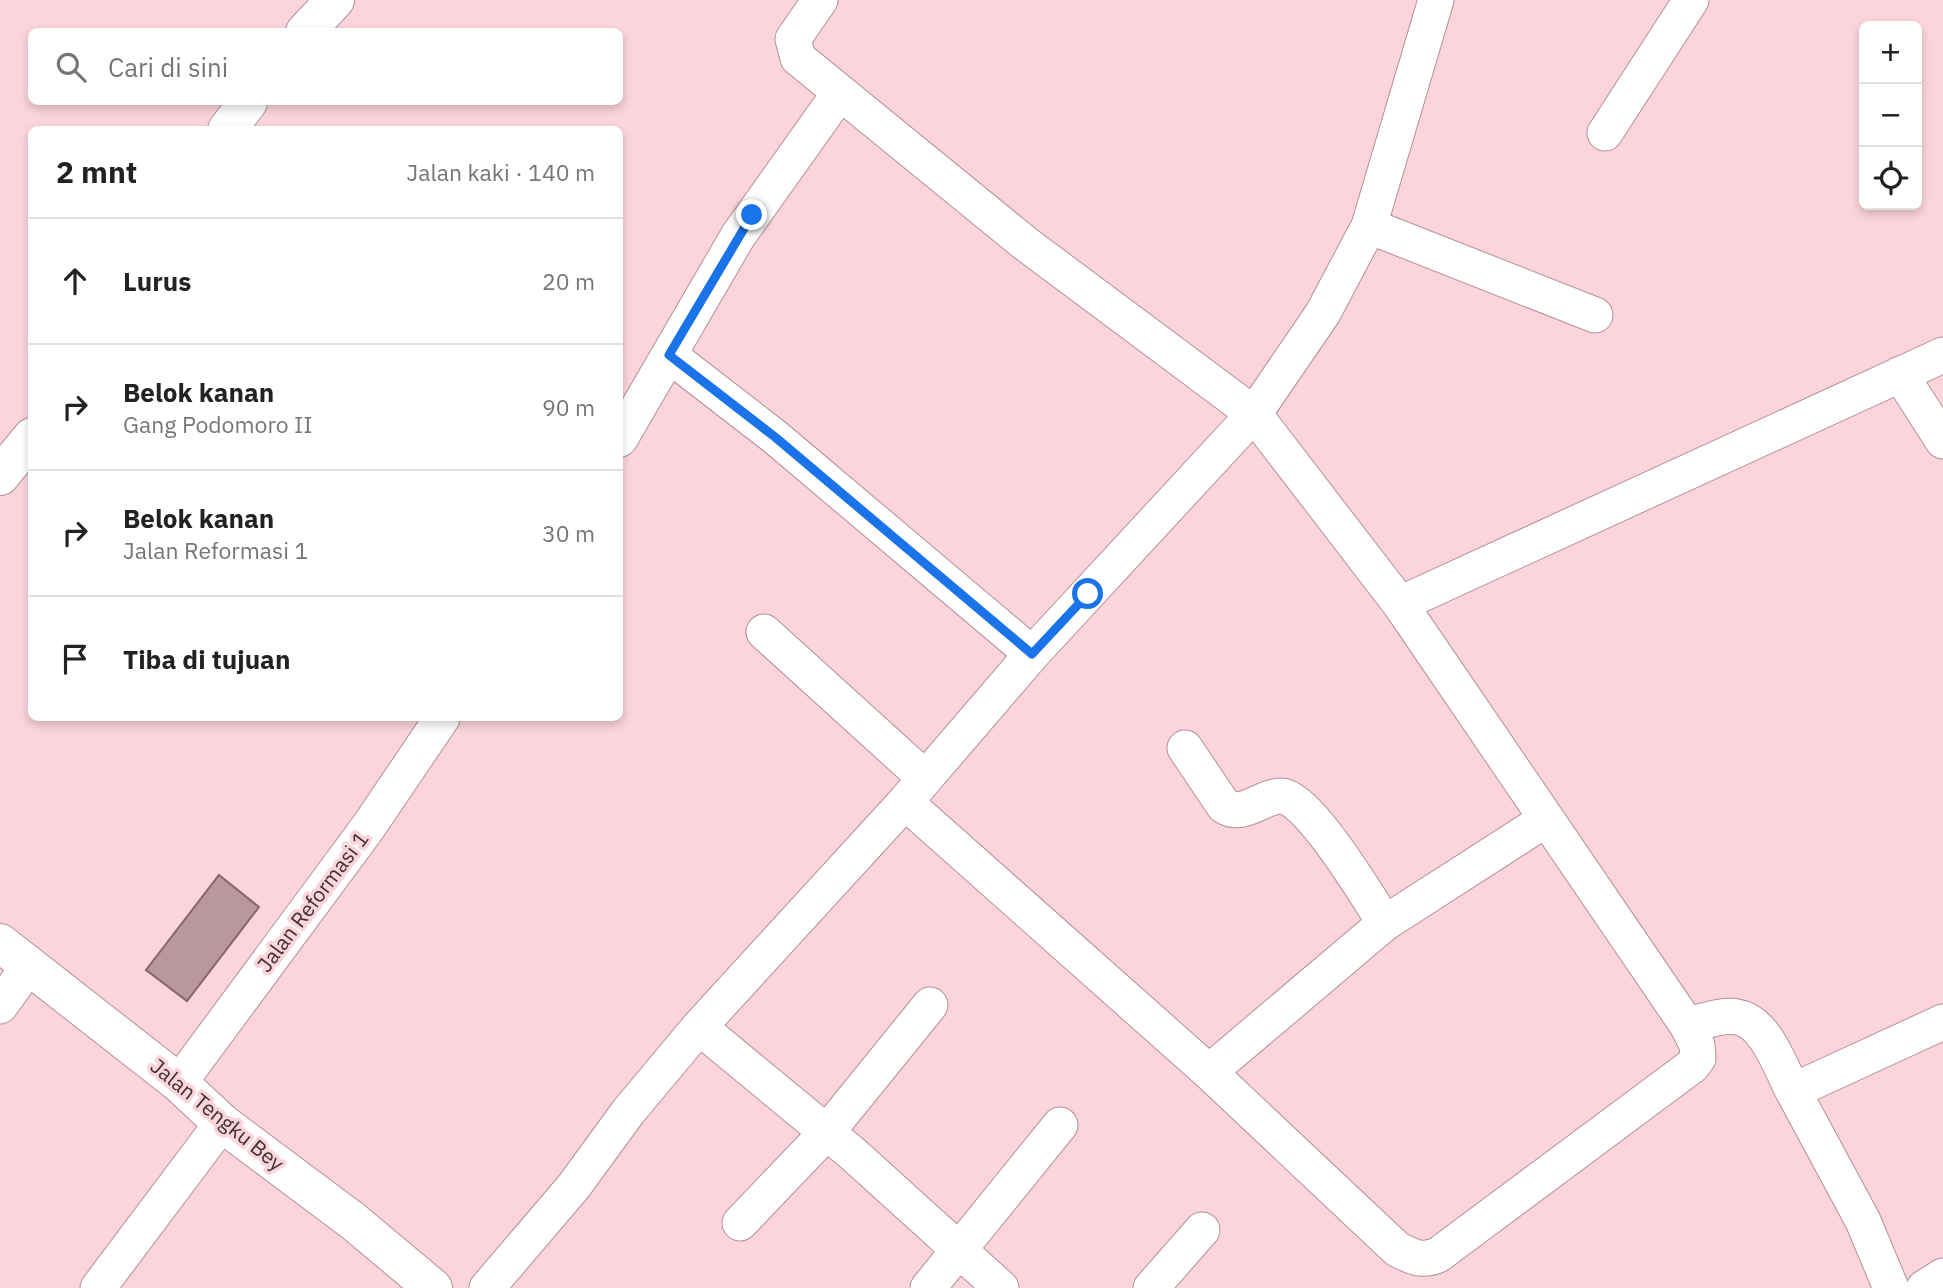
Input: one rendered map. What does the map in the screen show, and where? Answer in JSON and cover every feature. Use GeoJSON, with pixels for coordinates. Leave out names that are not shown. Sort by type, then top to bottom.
{"type":"FeatureCollection","features":[{"type":"Feature","properties":{"kind":"main road"},"geometry":{"type":"LineString","coordinates":[[309,28],[335,0]]}},
{"type":"Feature","properties":{"kind":"main road"},"geometry":{"type":"LineString","coordinates":[[230,126],[246,105]]}},
{"type":"Feature","properties":{"kind":"main road"},"geometry":{"type":"LineString","coordinates":[[0,477],[28,441]]}},
{"type":"Feature","properties":{"kind":"main road","name":"Jalan Tengku Bey"},"geometry":{"type":"LineString","coordinates":[[0,943],[179,1083],[222,1123],[353,1221],[433,1288]]}},
{"type":"Feature","properties":{"kind":"street"},"geometry":{"type":"LineString","coordinates":[[764,632],[915,790],[1397,1249],[1413,1258],[1428,1259],[1692,1066],[1698,1058],[1697,1045],[1687,1025],[1400,604],[1255,414],[1026,244],[798,58],[793,39],[820,0]]}},
{"type":"Feature","properties":{"kind":"street"},"geometry":{"type":"LineString","coordinates":[[487,1288],[574,1186],[628,1112],[699,1027],[915,790],[1032,654],[1255,414],[1323,313],[1370,226],[1436,0]]}},
{"type":"Feature","properties":{"kind":"street"},"geometry":{"type":"LineString","coordinates":[[1605,133],[1691,0]]}},
{"type":"Feature","properties":{"kind":"street"},"geometry":{"type":"LineString","coordinates":[[623,427],[632,390],[669,355],[738,236],[839,94]]}},
{"type":"Feature","properties":{"kind":"street"},"geometry":{"type":"LineString","coordinates":[[1370,226],[1595,315]]}},
{"type":"Feature","properties":{"kind":"street"},"geometry":{"type":"LineString","coordinates":[[669,355],[775,437],[1032,654]]}},
{"type":"Feature","properties":{"kind":"street"},"geometry":{"type":"LineString","coordinates":[[1400,604],[1943,355]]}},
{"type":"Feature","properties":{"kind":"street"},"geometry":{"type":"LineString","coordinates":[[1900,374],[1943,440]]}},
{"type":"Feature","properties":{"kind":"street","name":"Jalan Reformasi 1"},"geometry":{"type":"LineString","coordinates":[[179,1083],[369,826],[440,721]]}},
{"type":"Feature","properties":{"kind":"street"},"geometry":{"type":"LineString","coordinates":[[1185,748],[1230,810],[1242,809],[1278,795],[1296,800],[1346,862],[1385,923]]}},
{"type":"Feature","properties":{"kind":"street"},"geometry":{"type":"LineString","coordinates":[[1209,1072],[1385,923],[1545,820]]}},
{"type":"Feature","properties":{"kind":"street"},"geometry":{"type":"LineString","coordinates":[[0,1006],[29,967]]}},
{"type":"Feature","properties":{"kind":"street"},"geometry":{"type":"LineString","coordinates":[[740,1223],[827,1132],[930,1005]]}},
{"type":"Feature","properties":{"kind":"street"},"geometry":{"type":"LineString","coordinates":[[1687,1025],[1737,1016],[1748,1020],[1761,1032],[1863,1221],[1891,1288]]}},
{"type":"Feature","properties":{"kind":"street"},"geometry":{"type":"LineString","coordinates":[[1793,1091],[1943,1022]]}},
{"type":"Feature","properties":{"kind":"street"},"geometry":{"type":"LineString","coordinates":[[699,1027],[827,1132],[1001,1288]]}},
{"type":"Feature","properties":{"kind":"street"},"geometry":{"type":"LineString","coordinates":[[98,1288],[222,1123]]}},
{"type":"Feature","properties":{"kind":"street"},"geometry":{"type":"LineString","coordinates":[[928,1288],[1060,1125]]}},
{"type":"Feature","properties":{"kind":"street"},"geometry":{"type":"LineString","coordinates":[[1151,1288],[1202,1230]]}},
{"type":"Feature","properties":{"kind":"street"},"geometry":{"type":"LineString","coordinates":[[1924,1288],[1943,1276]]}},
{"type":"Feature","properties":{"kind":"building"},"geometry":{"type":"Polygon","coordinates":[[[219,875],[259,907],[187,1001],[146,970],[219,875]]]}},
{"type":"Feature","properties":{"kind":"route"},"geometry":{"type":"LineString","coordinates":[[752,215],[669,355],[775,437],[1032,654],[1088,594]]}}]}
